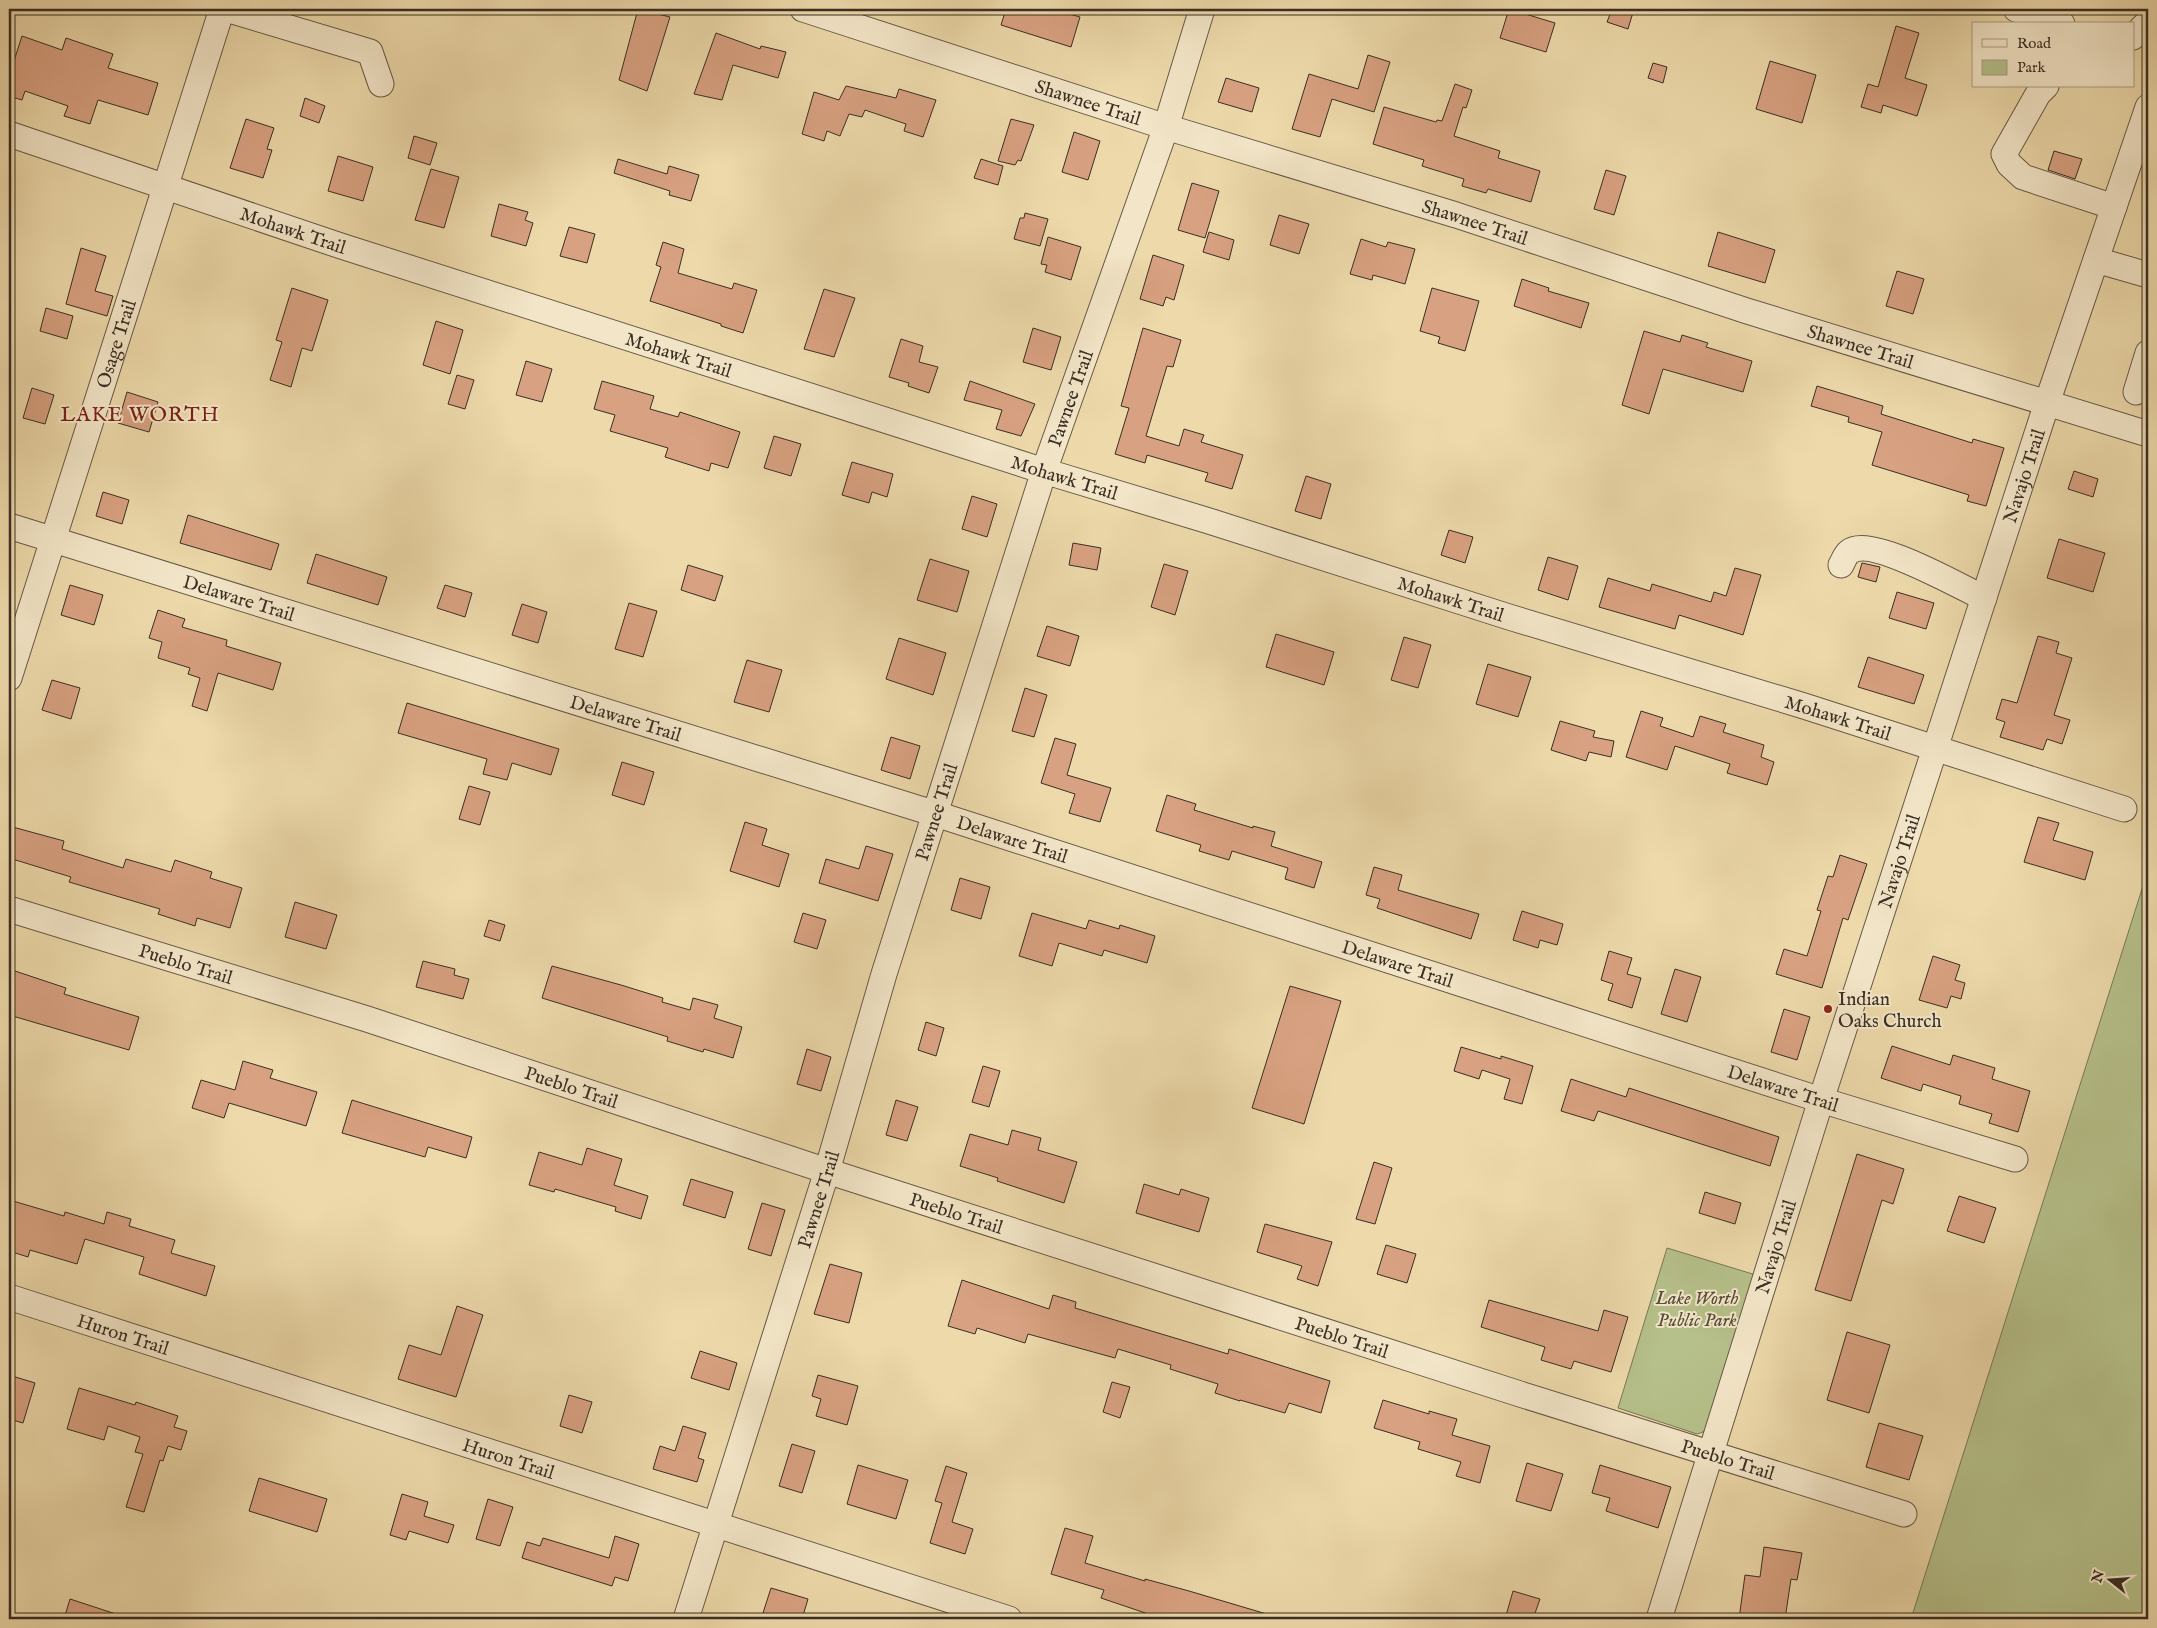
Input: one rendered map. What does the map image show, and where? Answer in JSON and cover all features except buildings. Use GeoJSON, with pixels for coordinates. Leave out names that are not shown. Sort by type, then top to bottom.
{"type":"FeatureCollection","features":[{"type":"Feature","properties":{"kind":"street","name":"Osage Trail"},"geometry":{"type":"LineString","coordinates":[[9,678],[164,186],[222,9]]}},
{"type":"Feature","properties":{"kind":"street"},"geometry":{"type":"LineString","coordinates":[[226,9],[370,52],[381,84]]}},
{"type":"Feature","properties":{"kind":"street","name":"Shawnee Trail"},"geometry":{"type":"LineString","coordinates":[[803,9],[1166,126],[1456,215],[1747,312],[2148,434]]}},
{"type":"Feature","properties":{"kind":"street","name":"Pawnee Trail"},"geometry":{"type":"LineString","coordinates":[[686,1619],[828,1171],[884,974],[1044,471],[1166,126],[1202,9]]}},
{"type":"Feature","properties":{"kind":"street"},"geometry":{"type":"LineString","coordinates":[[2016,9],[2055,17]]}},
{"type":"Feature","properties":{"kind":"street"},"geometry":{"type":"LineString","coordinates":[[2134,36],[2148,22]]}},
{"type":"Feature","properties":{"kind":"street"},"geometry":{"type":"LineString","coordinates":[[2134,47],[2148,52]]}},
{"type":"Feature","properties":{"kind":"street"},"geometry":{"type":"LineString","coordinates":[[2044,88],[2038,94],[2004,154],[2009,164],[2023,177],[2114,207]]}},
{"type":"Feature","properties":{"kind":"street","name":"Navajo Trail"},"geometry":{"type":"LineString","coordinates":[[1659,1619],[1822,1100],[2047,403],[2148,107]]}},
{"type":"Feature","properties":{"kind":"street","name":"Mohawk Trail"},"geometry":{"type":"LineString","coordinates":[[9,134],[341,246],[1044,471],[1200,518],[1509,617],[1804,706],[2124,809]]}},
{"type":"Feature","properties":{"kind":"street"},"geometry":{"type":"LineString","coordinates":[[2096,260],[2148,275]]}},
{"type":"Feature","properties":{"kind":"street"},"geometry":{"type":"LineString","coordinates":[[2136,392],[2148,353]]}},
{"type":"Feature","properties":{"kind":"street","name":"Delaware Trail"},"geometry":{"type":"LineString","coordinates":[[9,526],[936,814],[1822,1100],[2015,1160]]}},
{"type":"Feature","properties":{"kind":"street"},"geometry":{"type":"LineString","coordinates":[[1840,565],[1848,552],[1859,549],[1874,550],[1904,559],[1984,598]]}},
{"type":"Feature","properties":{"kind":"street","name":"Pueblo Trail"},"geometry":{"type":"LineString","coordinates":[[9,909],[367,1019],[828,1171],[1520,1394],[1904,1514]]}},
{"type":"Feature","properties":{"kind":"street","name":"Huron Trail"},"geometry":{"type":"LineString","coordinates":[[9,1297],[715,1526],[1009,1619]]}},
{"type":"Feature","properties":{"kind":"green space"},"geometry":{"type":"Polygon","coordinates":[[[2148,870],[2148,1619],[1911,1619],[2148,870]]]}},
{"type":"Feature","properties":{"kind":"green space","name":"Lake Worth Public Park"},"geometry":{"type":"Polygon","coordinates":[[[1667,1248],[1756,1275],[1706,1428],[1703,1432],[1697,1434],[1618,1408],[1667,1248]]]}},
{"type":"Feature","properties":{"kind":"place","name":"Indian Oaks Church"},"geometry":{"type":"Point","coordinates":[1828,1009]}},
{"type":"Feature","properties":{"kind":"district","name":"LAKE WORTH"},"geometry":{"type":"Point","coordinates":[140,414]}}]}
